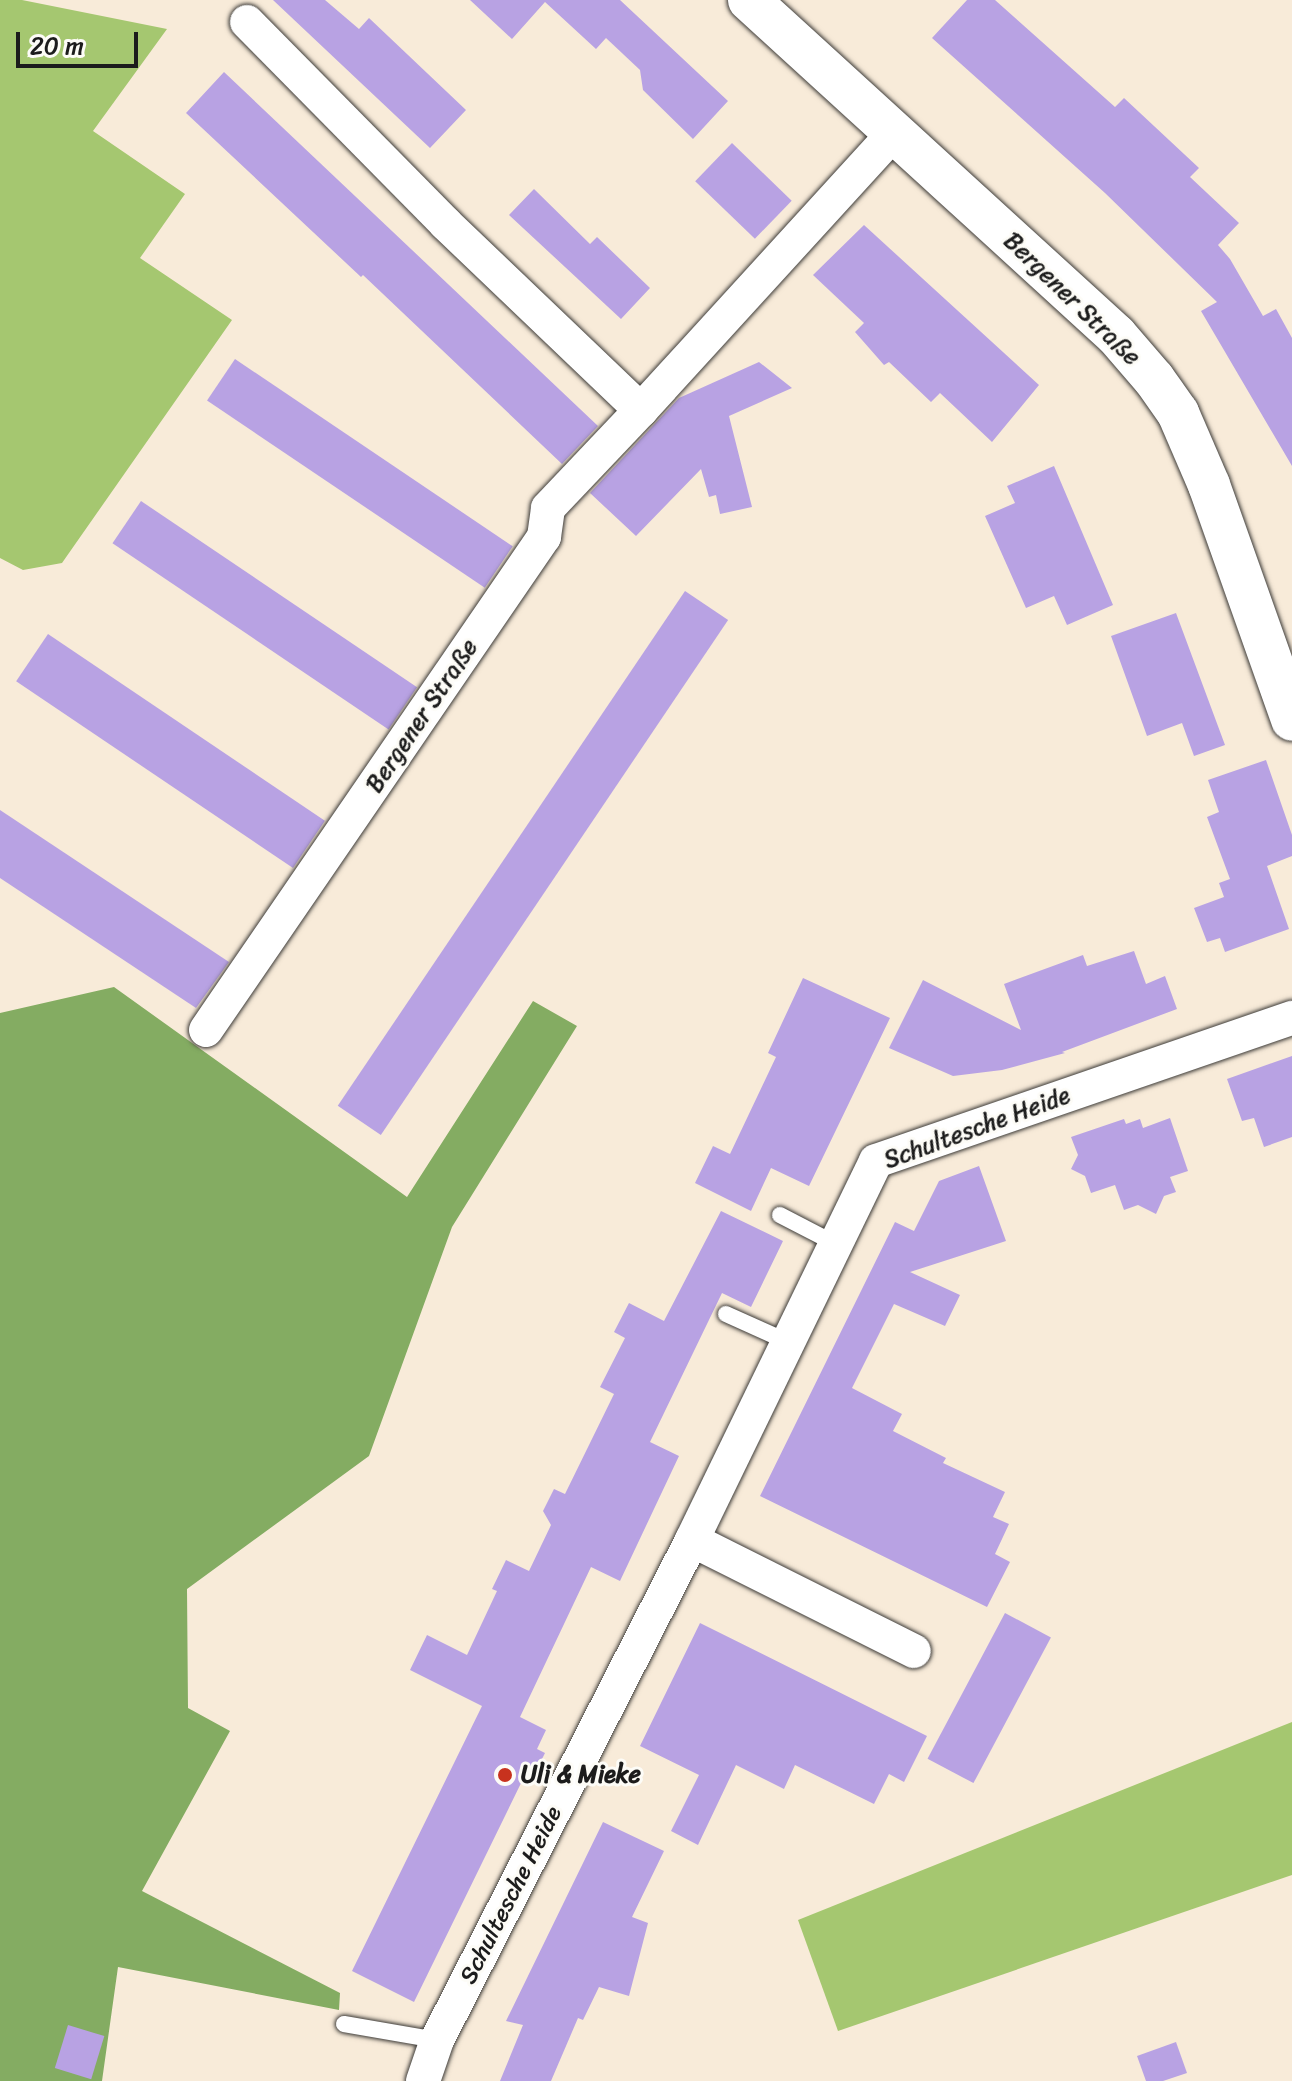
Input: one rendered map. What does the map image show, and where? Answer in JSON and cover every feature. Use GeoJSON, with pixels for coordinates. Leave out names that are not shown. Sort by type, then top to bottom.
{"type":"FeatureCollection","features":[{"type":"Feature","properties":{"kind":"street","name":"Bergener Straße"},"geometry":{"type":"LineString","coordinates":[[749,0],[1116,335],[1162,390],[1178,413],[1209,485],[1292,720]]}},
{"type":"Feature","properties":{"kind":"street"},"geometry":{"type":"LineString","coordinates":[[247,22],[445,223],[641,410]]}},
{"type":"Feature","properties":{"kind":"street","name":"Bergener Straße"},"geometry":{"type":"LineString","coordinates":[[206,1030],[544,537],[548,508],[894,133]]}},
{"type":"Feature","properties":{"kind":"street","name":"Schultesche Heide"},"geometry":{"type":"LineString","coordinates":[[423,2081],[437,2040],[692,1540],[876,1161],[1292,1018]]}},
{"type":"Feature","properties":{"kind":"street"},"geometry":{"type":"LineString","coordinates":[[692,1540],[914,1651]]}},
{"type":"Feature","properties":{"kind":"lane"},"geometry":{"type":"LineString","coordinates":[[780,1215],[834,1243]]}},
{"type":"Feature","properties":{"kind":"lane"},"geometry":{"type":"LineString","coordinates":[[726,1314],[786,1341]]}},
{"type":"Feature","properties":{"kind":"lane"},"geometry":{"type":"LineString","coordinates":[[344,2024],[437,2040]]}},
{"type":"Feature","properties":{"kind":"green space"},"geometry":{"type":"Polygon","coordinates":[[[0,0],[22,0],[167,29],[93,131],[185,194],[140,258],[232,320],[62,563],[23,570],[0,558],[0,0]]]}},
{"type":"Feature","properties":{"kind":"green space"},"geometry":{"type":"Polygon","coordinates":[[[114,987],[407,1197],[533,1001],[577,1026],[452,1227],[369,1456],[187,1589],[188,1708],[230,1731],[142,1891],[340,1993],[339,2010],[118,1967],[102,2081],[0,2081],[0,1013],[114,987]]]}},
{"type":"Feature","properties":{"kind":"green space"},"geometry":{"type":"Polygon","coordinates":[[[1292,1722],[1292,1875],[838,2031],[798,1920],[1292,1722]]]}},
{"type":"Feature","properties":{"kind":"building"},"geometry":{"type":"Polygon","coordinates":[[[273,0],[325,0],[359,29],[369,18],[466,110],[430,148],[273,0]]]}},
{"type":"Feature","properties":{"kind":"building"},"geometry":{"type":"Polygon","coordinates":[[[470,0],[620,0],[728,101],[693,139],[643,90],[640,70],[606,38],[596,49],[545,2],[512,39],[470,0]]]}},
{"type":"Feature","properties":{"kind":"building"},"geometry":{"type":"Polygon","coordinates":[[[967,0],[995,0],[1115,107],[1124,98],[1199,168],[1190,177],[1239,223],[1218,245],[1230,259],[1263,316],[1276,309],[1292,338],[1292,466],[1201,311],[1217,302],[1105,193],[932,38],[967,0]]]}},
{"type":"Feature","properties":{"kind":"building"},"geometry":{"type":"Polygon","coordinates":[[[224,72],[598,426],[562,464],[186,113],[224,72]]]}},
{"type":"Feature","properties":{"kind":"building"},"geometry":{"type":"Polygon","coordinates":[[[732,143],[792,201],[755,239],[695,181],[732,143]]]}},
{"type":"Feature","properties":{"kind":"building"},"geometry":{"type":"Polygon","coordinates":[[[534,189],[590,244],[597,237],[650,288],[621,319],[509,215],[534,189]]]}},
{"type":"Feature","properties":{"kind":"building"},"geometry":{"type":"Polygon","coordinates":[[[864,225],[1039,385],[992,442],[940,393],[931,402],[889,362],[884,365],[855,332],[864,323],[813,275],[864,225]]]}},
{"type":"Feature","properties":{"kind":"building"},"geometry":{"type":"Polygon","coordinates":[[[235,359],[513,546],[485,588],[207,400],[235,359]]]}},
{"type":"Feature","properties":{"kind":"building"},"geometry":{"type":"Polygon","coordinates":[[[759,362],[792,388],[729,416],[752,507],[720,514],[716,495],[709,497],[701,469],[636,536],[590,493],[679,398],[759,362]]]}},
{"type":"Feature","properties":{"kind":"building"},"geometry":{"type":"Polygon","coordinates":[[[1054,466],[1113,605],[1067,625],[1054,596],[1026,608],[985,516],[1015,503],[1007,486],[1054,466]]]}},
{"type":"Feature","properties":{"kind":"building"},"geometry":{"type":"Polygon","coordinates":[[[141,501],[417,687],[389,729],[112,543],[141,501]]]}},
{"type":"Feature","properties":{"kind":"building"},"geometry":{"type":"Polygon","coordinates":[[[685,591],[728,620],[381,1135],[338,1106],[685,591]]]}},
{"type":"Feature","properties":{"kind":"building"},"geometry":{"type":"Polygon","coordinates":[[[1176,613],[1225,745],[1194,756],[1182,723],[1147,736],[1111,636],[1176,613]]]}},
{"type":"Feature","properties":{"kind":"building"},"geometry":{"type":"Polygon","coordinates":[[[48,634],[325,821],[293,868],[16,681],[48,634]]]}},
{"type":"Feature","properties":{"kind":"building"},"geometry":{"type":"Polygon","coordinates":[[[1266,760],[1292,835],[1292,856],[1267,866],[1289,929],[1225,952],[1220,938],[1207,942],[1194,908],[1224,897],[1219,883],[1230,879],[1207,817],[1219,812],[1208,780],[1266,760]]]}},
{"type":"Feature","properties":{"kind":"building"},"geometry":{"type":"Polygon","coordinates":[[[0,810],[229,962],[196,1008],[0,878],[0,810]]]}},
{"type":"Feature","properties":{"kind":"building"},"geometry":{"type":"Polygon","coordinates":[[[1134,951],[1146,984],[1165,976],[1177,1009],[1062,1052],[1065,1053],[1002,1070],[953,1076],[889,1048],[923,980],[1021,1030],[1004,984],[1083,955],[1087,966],[1134,951]]]}},
{"type":"Feature","properties":{"kind":"building"},"geometry":{"type":"Polygon","coordinates":[[[803,978],[890,1018],[809,1186],[771,1168],[751,1211],[695,1183],[713,1146],[730,1154],[776,1057],[768,1053],[803,978]]]}},
{"type":"Feature","properties":{"kind":"building"},"geometry":{"type":"Polygon","coordinates":[[[1292,1056],[1292,1137],[1264,1147],[1254,1118],[1242,1121],[1227,1079],[1292,1056]]]}},
{"type":"Feature","properties":{"kind":"building"},"geometry":{"type":"Polygon","coordinates":[[[1170,1118],[1188,1171],[1170,1177],[1176,1192],[1164,1196],[1156,1214],[1138,1205],[1124,1210],[1115,1185],[1091,1193],[1085,1176],[1071,1169],[1078,1155],[1071,1137],[1124,1119],[1126,1124],[1140,1119],[1143,1128],[1170,1118]]]}},
{"type":"Feature","properties":{"kind":"building"},"geometry":{"type":"Polygon","coordinates":[[[979,1166],[1006,1241],[910,1272],[960,1295],[945,1326],[894,1304],[852,1388],[902,1414],[893,1431],[946,1458],[943,1463],[1005,1492],[993,1517],[1009,1524],[995,1554],[1010,1562],[987,1607],[760,1496],[895,1222],[914,1231],[939,1181],[979,1166]]]}},
{"type":"Feature","properties":{"kind":"building"},"geometry":{"type":"Polygon","coordinates":[[[721,1211],[783,1241],[751,1307],[722,1293],[650,1442],[679,1456],[620,1581],[591,1567],[520,1717],[546,1730],[537,1749],[545,1753],[534,1775],[524,1777],[414,2002],[352,1971],[482,1706],[410,1670],[427,1635],[467,1655],[497,1591],[492,1589],[506,1560],[529,1571],[551,1525],[543,1511],[554,1489],[565,1494],[614,1394],[600,1387],[625,1338],[614,1332],[629,1303],[664,1321],[721,1211]]]}},
{"type":"Feature","properties":{"kind":"building"},"geometry":{"type":"Polygon","coordinates":[[[1005,1613],[1051,1637],[973,1783],[928,1759],[1005,1613]]]}},
{"type":"Feature","properties":{"kind":"building"},"geometry":{"type":"Polygon","coordinates":[[[700,1623],[927,1736],[904,1782],[889,1774],[874,1804],[795,1765],[784,1789],[736,1765],[698,1845],[671,1831],[699,1775],[640,1746],[700,1623]]]}},
{"type":"Feature","properties":{"kind":"building"},"geometry":{"type":"Polygon","coordinates":[[[603,1822],[664,1851],[632,1917],[648,1923],[629,1996],[599,1987],[583,2020],[578,2018],[551,2081],[500,2081],[523,2025],[506,2021],[603,1822]]]}},
{"type":"Feature","properties":{"kind":"building"},"geometry":{"type":"Polygon","coordinates":[[[68,2025],[104,2036],[91,2079],[55,2068],[68,2025]]]}},
{"type":"Feature","properties":{"kind":"building"},"geometry":{"type":"Polygon","coordinates":[[[1176,2042],[1187,2073],[1163,2081],[1146,2081],[1137,2056],[1176,2042]]]}},
{"type":"Feature","properties":{"kind":"place","name":"Uli & Mieke"},"geometry":{"type":"Point","coordinates":[505,1775]}}]}
